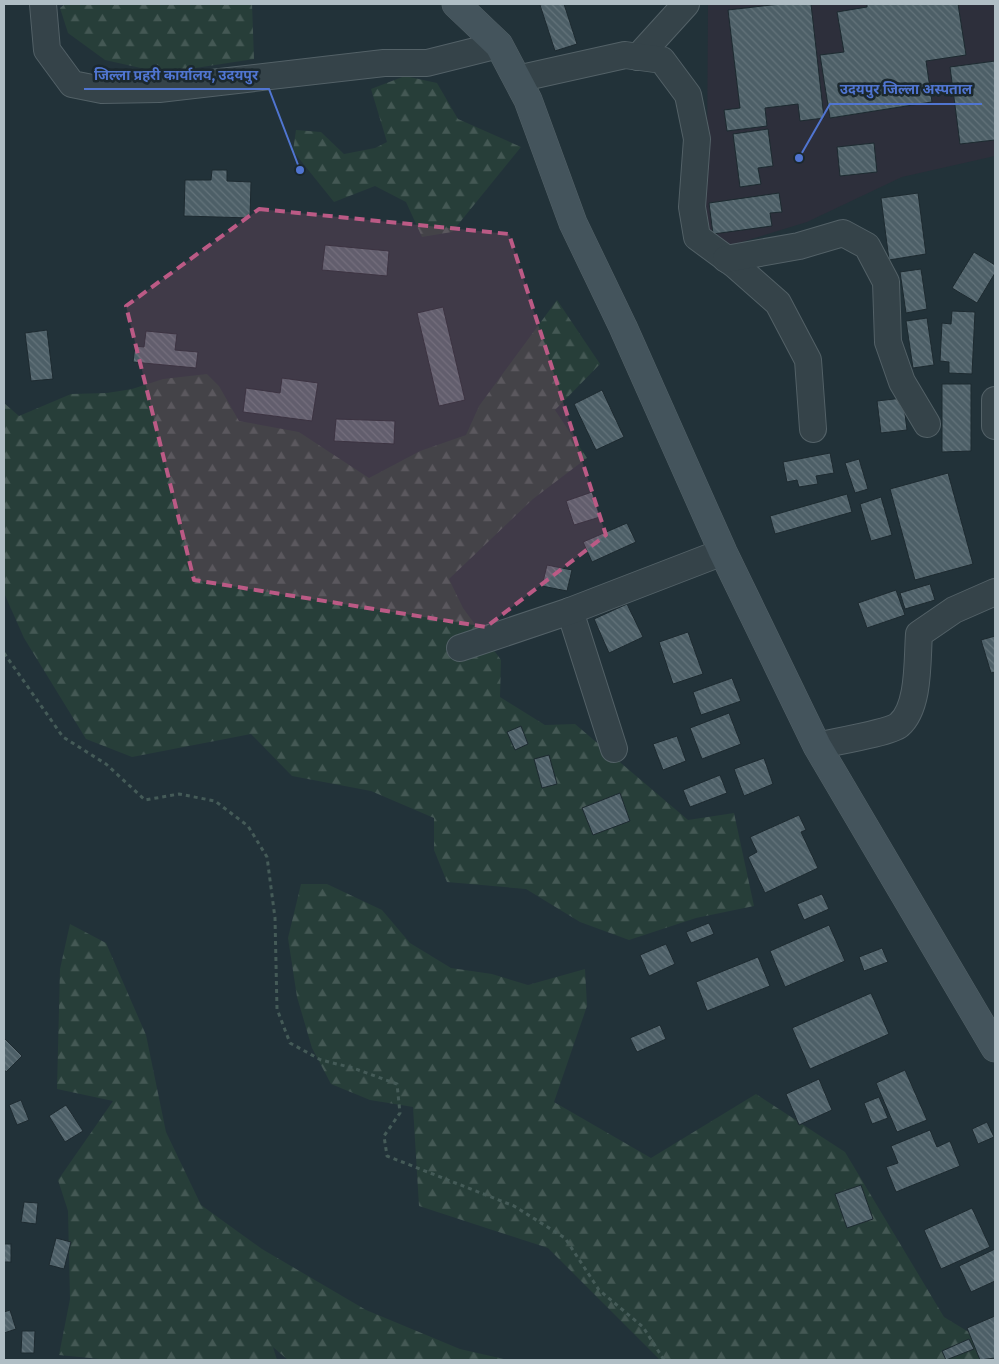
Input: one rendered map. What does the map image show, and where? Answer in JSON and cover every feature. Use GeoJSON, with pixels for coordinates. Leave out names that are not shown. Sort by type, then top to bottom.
{"type":"FeatureCollection","features":[{"type":"Feature","properties":{"kind":"main road"},"geometry":{"type":"LineString","coordinates":[[456,4],[499,45],[528,100],[574,223],[623,327],[723,552],[817,746],[995,1048]]}},
{"type":"Feature","properties":{"kind":"street"},"geometry":{"type":"LineString","coordinates":[[43,4],[47,50],[72,84],[102,90],[159,89],[384,63],[427,63],[499,45]]}},
{"type":"Feature","properties":{"kind":"street"},"geometry":{"type":"LineString","coordinates":[[638,57],[686,4]]}},
{"type":"Feature","properties":{"kind":"street"},"geometry":{"type":"LineString","coordinates":[[517,79],[625,55],[662,60],[688,95],[697,139],[692,207],[697,237],[778,303],[808,360],[813,429]]}},
{"type":"Feature","properties":{"kind":"street"},"geometry":{"type":"LineString","coordinates":[[726,259],[799,246],[843,233],[868,246],[886,282],[888,342],[902,382],[928,424]]}},
{"type":"Feature","properties":{"kind":"street"},"geometry":{"type":"LineString","coordinates":[[995,400],[995,426]]}},
{"type":"Feature","properties":{"kind":"street"},"geometry":{"type":"LineString","coordinates":[[460,648],[570,611],[723,552]]}},
{"type":"Feature","properties":{"kind":"street"},"geometry":{"type":"LineString","coordinates":[[817,746],[898,726],[908,714],[916,682],[919,634],[954,610],[995,592]]}},
{"type":"Feature","properties":{"kind":"street"},"geometry":{"type":"LineString","coordinates":[[570,611],[614,749]]}},
{"type":"Feature","properties":{"kind":"path"},"geometry":{"type":"LineString","coordinates":[[4,653],[63,737],[106,764],[146,800],[179,794],[215,801],[248,826],[267,857],[276,918],[276,1009],[290,1043],[321,1060],[353,1068],[397,1084],[400,1113],[384,1136],[386,1156],[514,1206],[565,1238],[600,1290],[643,1327],[664,1360]]}},
{"type":"Feature","properties":{"kind":"highlighted area"},"geometry":{"type":"Polygon","coordinates":[[[259,209],[509,234],[606,535],[486,627],[194,580],[126,306],[259,209]]]}},
{"type":"Feature","properties":{"kind":"shaded area"},"geometry":{"type":"Polygon","coordinates":[[[708,4],[995,4],[995,156],[902,177],[807,222],[729,246],[703,226],[707,156],[708,4]]]}},
{"type":"Feature","properties":{"kind":"green space"},"geometry":{"type":"Polygon","coordinates":[[[65,4],[252,4],[254,59],[163,73],[105,60],[68,33],[60,8],[65,4]]]}},
{"type":"Feature","properties":{"kind":"green space"},"geometry":{"type":"Polygon","coordinates":[[[405,76],[437,83],[458,119],[521,147],[452,232],[422,237],[406,202],[375,186],[334,202],[293,151],[296,130],[321,132],[344,154],[375,148],[387,142],[371,89],[405,76]]]}},
{"type":"Feature","properties":{"kind":"green space"},"geometry":{"type":"Polygon","coordinates":[[[557,300],[600,364],[555,410],[587,458],[533,499],[449,579],[463,608],[501,660],[500,697],[545,725],[575,724],[688,820],[734,813],[754,906],[696,918],[629,940],[580,922],[526,889],[447,882],[434,850],[434,818],[371,791],[292,776],[251,734],[132,757],[86,739],[24,638],[4,593],[4,403],[19,416],[71,394],[107,393],[132,389],[163,379],[207,374],[219,386],[239,421],[299,432],[369,478],[420,451],[466,435],[479,406],[557,300]]]}},
{"type":"Feature","properties":{"kind":"green space"},"geometry":{"type":"Polygon","coordinates":[[[301,884],[327,884],[382,910],[410,943],[451,968],[492,974],[528,985],[585,969],[587,1006],[554,1102],[651,1158],[756,1094],[845,1152],[944,1317],[995,1348],[995,1360],[660,1360],[548,1248],[419,1206],[413,1107],[370,1100],[331,1084],[312,1048],[297,997],[288,938],[301,884]]]}},
{"type":"Feature","properties":{"kind":"green space"},"geometry":{"type":"Polygon","coordinates":[[[70,924],[106,943],[146,1035],[166,1132],[201,1205],[262,1249],[366,1310],[460,1349],[508,1360],[288,1360],[273,1347],[277,1360],[110,1360],[59,1355],[70,1299],[68,1211],[58,1180],[113,1101],[57,1089],[60,969],[70,924]]]}},
{"type":"Feature","properties":{"kind":"building"},"geometry":{"type":"Polygon","coordinates":[[[564,4],[577,44],[555,51],[540,5],[564,4]]]}},
{"type":"Feature","properties":{"kind":"building"},"geometry":{"type":"Polygon","coordinates":[[[780,4],[811,4],[824,118],[800,121],[798,104],[765,108],[767,126],[727,131],[724,110],[740,108],[728,10],[780,4]]]}},
{"type":"Feature","properties":{"kind":"building"},"geometry":{"type":"Polygon","coordinates":[[[867,4],[958,4],[966,55],[926,61],[932,102],[830,118],[820,55],[844,52],[837,12],[867,7],[867,4]]]}},
{"type":"Feature","properties":{"kind":"building"},"geometry":{"type":"Polygon","coordinates":[[[995,61],[995,140],[960,144],[950,67],[995,61]]]}},
{"type":"Feature","properties":{"kind":"building"},"geometry":{"type":"Polygon","coordinates":[[[768,129],[773,166],[758,168],[761,184],[740,187],[733,134],[768,129]]]}},
{"type":"Feature","properties":{"kind":"building"},"geometry":{"type":"Polygon","coordinates":[[[874,143],[877,172],[840,176],[837,147],[874,143]]]}},
{"type":"Feature","properties":{"kind":"building"},"geometry":{"type":"Polygon","coordinates":[[[212,170],[227,170],[227,181],[251,182],[250,218],[184,216],[185,180],[211,180],[212,170]]]}},
{"type":"Feature","properties":{"kind":"building"},"geometry":{"type":"Polygon","coordinates":[[[779,193],[782,212],[770,213],[772,226],[713,234],[709,203],[779,193]]]}},
{"type":"Feature","properties":{"kind":"building"},"geometry":{"type":"Polygon","coordinates":[[[918,193],[926,254],[889,260],[881,198],[918,193]]]}},
{"type":"Feature","properties":{"kind":"building"},"geometry":{"type":"Polygon","coordinates":[[[325,245],[389,251],[387,276],[322,270],[325,245]]]}},
{"type":"Feature","properties":{"kind":"building"},"geometry":{"type":"Polygon","coordinates":[[[974,252],[995,265],[995,273],[977,303],[952,288],[974,252]]]}},
{"type":"Feature","properties":{"kind":"building"},"geometry":{"type":"Polygon","coordinates":[[[921,269],[927,309],[906,313],[900,272],[921,269]]]}},
{"type":"Feature","properties":{"kind":"building"},"geometry":{"type":"Polygon","coordinates":[[[443,307],[465,400],[439,406],[417,313],[443,307]]]}},
{"type":"Feature","properties":{"kind":"building"},"geometry":{"type":"Polygon","coordinates":[[[952,311],[975,312],[972,374],[949,373],[949,362],[940,361],[942,323],[951,324],[952,311]]]}},
{"type":"Feature","properties":{"kind":"building"},"geometry":{"type":"Polygon","coordinates":[[[927,318],[934,365],[913,368],[906,321],[927,318]]]}},
{"type":"Feature","properties":{"kind":"building"},"geometry":{"type":"Polygon","coordinates":[[[47,330],[53,379],[31,381],[25,333],[47,330]]]}},
{"type":"Feature","properties":{"kind":"building"},"geometry":{"type":"Polygon","coordinates":[[[146,331],[177,334],[175,350],[198,352],[196,368],[133,362],[135,346],[144,347],[146,331]]]}},
{"type":"Feature","properties":{"kind":"building"},"geometry":{"type":"Polygon","coordinates":[[[282,378],[318,383],[312,421],[243,412],[246,388],[280,393],[282,378]]]}},
{"type":"Feature","properties":{"kind":"building"},"geometry":{"type":"Polygon","coordinates":[[[942,384],[971,384],[971,451],[942,452],[942,384]]]}},
{"type":"Feature","properties":{"kind":"building"},"geometry":{"type":"Polygon","coordinates":[[[602,390],[624,437],[596,450],[574,404],[602,390]]]}},
{"type":"Feature","properties":{"kind":"building"},"geometry":{"type":"Polygon","coordinates":[[[903,398],[907,430],[881,433],[877,401],[903,398]]]}},
{"type":"Feature","properties":{"kind":"building"},"geometry":{"type":"Polygon","coordinates":[[[336,419],[395,421],[394,444],[334,441],[336,419]]]}},
{"type":"Feature","properties":{"kind":"building"},"geometry":{"type":"Polygon","coordinates":[[[830,453],[834,473],[816,476],[818,484],[799,487],[797,480],[787,482],[783,462],[830,453]]]}},
{"type":"Feature","properties":{"kind":"building"},"geometry":{"type":"Polygon","coordinates":[[[859,459],[868,489],[855,493],[845,463],[859,459]]]}},
{"type":"Feature","properties":{"kind":"building"},"geometry":{"type":"Polygon","coordinates":[[[948,473],[973,564],[915,580],[890,489],[948,473]]]}},
{"type":"Feature","properties":{"kind":"building"},"geometry":{"type":"Polygon","coordinates":[[[592,492],[600,517],[574,525],[566,501],[592,492]]]}},
{"type":"Feature","properties":{"kind":"building"},"geometry":{"type":"Polygon","coordinates":[[[847,494],[852,512],[775,534],[770,516],[847,494]]]}},
{"type":"Feature","properties":{"kind":"building"},"geometry":{"type":"Polygon","coordinates":[[[881,497],[892,535],[871,541],[860,504],[881,497]]]}},
{"type":"Feature","properties":{"kind":"building"},"geometry":{"type":"Polygon","coordinates":[[[627,523],[636,542],[592,562],[583,542],[627,523]]]}},
{"type":"Feature","properties":{"kind":"building"},"geometry":{"type":"Polygon","coordinates":[[[547,565],[572,570],[567,591],[542,586],[547,565]]]}},
{"type":"Feature","properties":{"kind":"building"},"geometry":{"type":"Polygon","coordinates":[[[930,584],[935,600],[905,609],[900,593],[930,584]]]}},
{"type":"Feature","properties":{"kind":"building"},"geometry":{"type":"Polygon","coordinates":[[[896,590],[905,615],[867,628],[858,603],[896,590]]]}},
{"type":"Feature","properties":{"kind":"building"},"geometry":{"type":"Polygon","coordinates":[[[627,604],[643,637],[609,653],[594,619],[627,604]]]}},
{"type":"Feature","properties":{"kind":"building"},"geometry":{"type":"Polygon","coordinates":[[[688,632],[703,674],[673,684],[659,642],[688,632]]]}},
{"type":"Feature","properties":{"kind":"building"},"geometry":{"type":"Polygon","coordinates":[[[995,636],[995,672],[991,673],[981,640],[995,636]]]}},
{"type":"Feature","properties":{"kind":"building"},"geometry":{"type":"Polygon","coordinates":[[[732,678],[741,701],[701,715],[693,692],[732,678]]]}},
{"type":"Feature","properties":{"kind":"building"},"geometry":{"type":"Polygon","coordinates":[[[729,713],[741,744],[702,759],[690,728],[729,713]]]}},
{"type":"Feature","properties":{"kind":"building"},"geometry":{"type":"Polygon","coordinates":[[[521,726],[528,744],[515,750],[507,732],[521,726]]]}},
{"type":"Feature","properties":{"kind":"building"},"geometry":{"type":"Polygon","coordinates":[[[677,736],[686,761],[663,770],[653,744],[677,736]]]}},
{"type":"Feature","properties":{"kind":"building"},"geometry":{"type":"Polygon","coordinates":[[[549,755],[557,784],[542,788],[534,759],[549,755]]]}},
{"type":"Feature","properties":{"kind":"building"},"geometry":{"type":"Polygon","coordinates":[[[764,758],[773,784],[744,796],[734,769],[764,758]]]}},
{"type":"Feature","properties":{"kind":"building"},"geometry":{"type":"Polygon","coordinates":[[[720,775],[727,793],[690,807],[683,790],[720,775]]]}},
{"type":"Feature","properties":{"kind":"building"},"geometry":{"type":"Polygon","coordinates":[[[620,793],[630,821],[593,835],[582,808],[620,793]]]}},
{"type":"Feature","properties":{"kind":"building"},"geometry":{"type":"Polygon","coordinates":[[[799,815],[806,830],[801,832],[818,868],[765,893],[748,857],[757,852],[750,837],[799,815]]]}},
{"type":"Feature","properties":{"kind":"building"},"geometry":{"type":"Polygon","coordinates":[[[822,894],[829,909],[804,920],[797,904],[822,894]]]}},
{"type":"Feature","properties":{"kind":"building"},"geometry":{"type":"Polygon","coordinates":[[[709,923],[714,934],[691,943],[686,932],[709,923]]]}},
{"type":"Feature","properties":{"kind":"building"},"geometry":{"type":"Polygon","coordinates":[[[829,925],[845,961],[785,987],[770,951],[829,925]]]}},
{"type":"Feature","properties":{"kind":"building"},"geometry":{"type":"Polygon","coordinates":[[[666,944],[675,964],[649,976],[640,955],[666,944]]]}},
{"type":"Feature","properties":{"kind":"building"},"geometry":{"type":"Polygon","coordinates":[[[882,948],[888,962],[864,971],[859,957],[882,948]]]}},
{"type":"Feature","properties":{"kind":"building"},"geometry":{"type":"Polygon","coordinates":[[[758,957],[770,986],[707,1011],[696,982],[758,957]]]}},
{"type":"Feature","properties":{"kind":"building"},"geometry":{"type":"Polygon","coordinates":[[[871,993],[889,1034],[810,1069],[792,1028],[871,993]]]}},
{"type":"Feature","properties":{"kind":"building"},"geometry":{"type":"Polygon","coordinates":[[[660,1025],[666,1039],[637,1052],[630,1038],[660,1025]]]}},
{"type":"Feature","properties":{"kind":"building"},"geometry":{"type":"Polygon","coordinates":[[[4,1038],[22,1056],[6,1072],[4,1069],[4,1038]]]}},
{"type":"Feature","properties":{"kind":"building"},"geometry":{"type":"Polygon","coordinates":[[[905,1070],[927,1120],[897,1132],[876,1083],[905,1070]]]}},
{"type":"Feature","properties":{"kind":"building"},"geometry":{"type":"Polygon","coordinates":[[[819,1079],[832,1110],[799,1125],[786,1094],[819,1079]]]}},
{"type":"Feature","properties":{"kind":"building"},"geometry":{"type":"Polygon","coordinates":[[[879,1097],[888,1118],[872,1124],[864,1103],[879,1097]]]}},
{"type":"Feature","properties":{"kind":"building"},"geometry":{"type":"Polygon","coordinates":[[[21,1100],[29,1120],[17,1125],[9,1105],[21,1100]]]}},
{"type":"Feature","properties":{"kind":"building"},"geometry":{"type":"Polygon","coordinates":[[[66,1105],[83,1131],[65,1142],[49,1116],[66,1105]]]}},
{"type":"Feature","properties":{"kind":"building"},"geometry":{"type":"Polygon","coordinates":[[[987,1122],[994,1137],[978,1144],[972,1129],[987,1122]]]}},
{"type":"Feature","properties":{"kind":"building"},"geometry":{"type":"Polygon","coordinates":[[[930,1130],[937,1147],[950,1141],[960,1166],[896,1192],[886,1167],[898,1163],[891,1146],[930,1130]]]}},
{"type":"Feature","properties":{"kind":"building"},"geometry":{"type":"Polygon","coordinates":[[[861,1185],[873,1219],[847,1228],[835,1194],[861,1185]]]}},
{"type":"Feature","properties":{"kind":"building"},"geometry":{"type":"Polygon","coordinates":[[[24,1202],[38,1203],[36,1224],[21,1222],[24,1202]]]}},
{"type":"Feature","properties":{"kind":"building"},"geometry":{"type":"Polygon","coordinates":[[[972,1208],[990,1247],[941,1269],[924,1230],[972,1208]]]}},
{"type":"Feature","properties":{"kind":"building"},"geometry":{"type":"Polygon","coordinates":[[[56,1238],[71,1242],[64,1269],[49,1265],[56,1238]]]}},
{"type":"Feature","properties":{"kind":"building"},"geometry":{"type":"Polygon","coordinates":[[[4,1244],[11,1244],[11,1262],[4,1262],[4,1244]]]}},
{"type":"Feature","properties":{"kind":"building"},"geometry":{"type":"Polygon","coordinates":[[[995,1249],[995,1281],[971,1292],[959,1266],[995,1249]]]}},
{"type":"Feature","properties":{"kind":"building"},"geometry":{"type":"Polygon","coordinates":[[[10,1310],[16,1329],[4,1333],[4,1312],[10,1310]]]}},
{"type":"Feature","properties":{"kind":"building"},"geometry":{"type":"Polygon","coordinates":[[[995,1316],[995,1358],[980,1360],[967,1328],[995,1316]]]}},
{"type":"Feature","properties":{"kind":"building"},"geometry":{"type":"Polygon","coordinates":[[[22,1331],[35,1331],[34,1353],[21,1353],[22,1331]]]}},
{"type":"Feature","properties":{"kind":"building"},"geometry":{"type":"Polygon","coordinates":[[[969,1339],[974,1349],[946,1360],[942,1351],[969,1339]]]}},
{"type":"Feature","properties":{"kind":"place","name":"उदयपुर जिल्ला अस्पताल"},"geometry":{"type":"Point","coordinates":[799,158]}},
{"type":"Feature","properties":{"kind":"place","name":"जिल्ला प्रहरी कार्यालय, उदयपुर"},"geometry":{"type":"Point","coordinates":[300,170]}}]}
